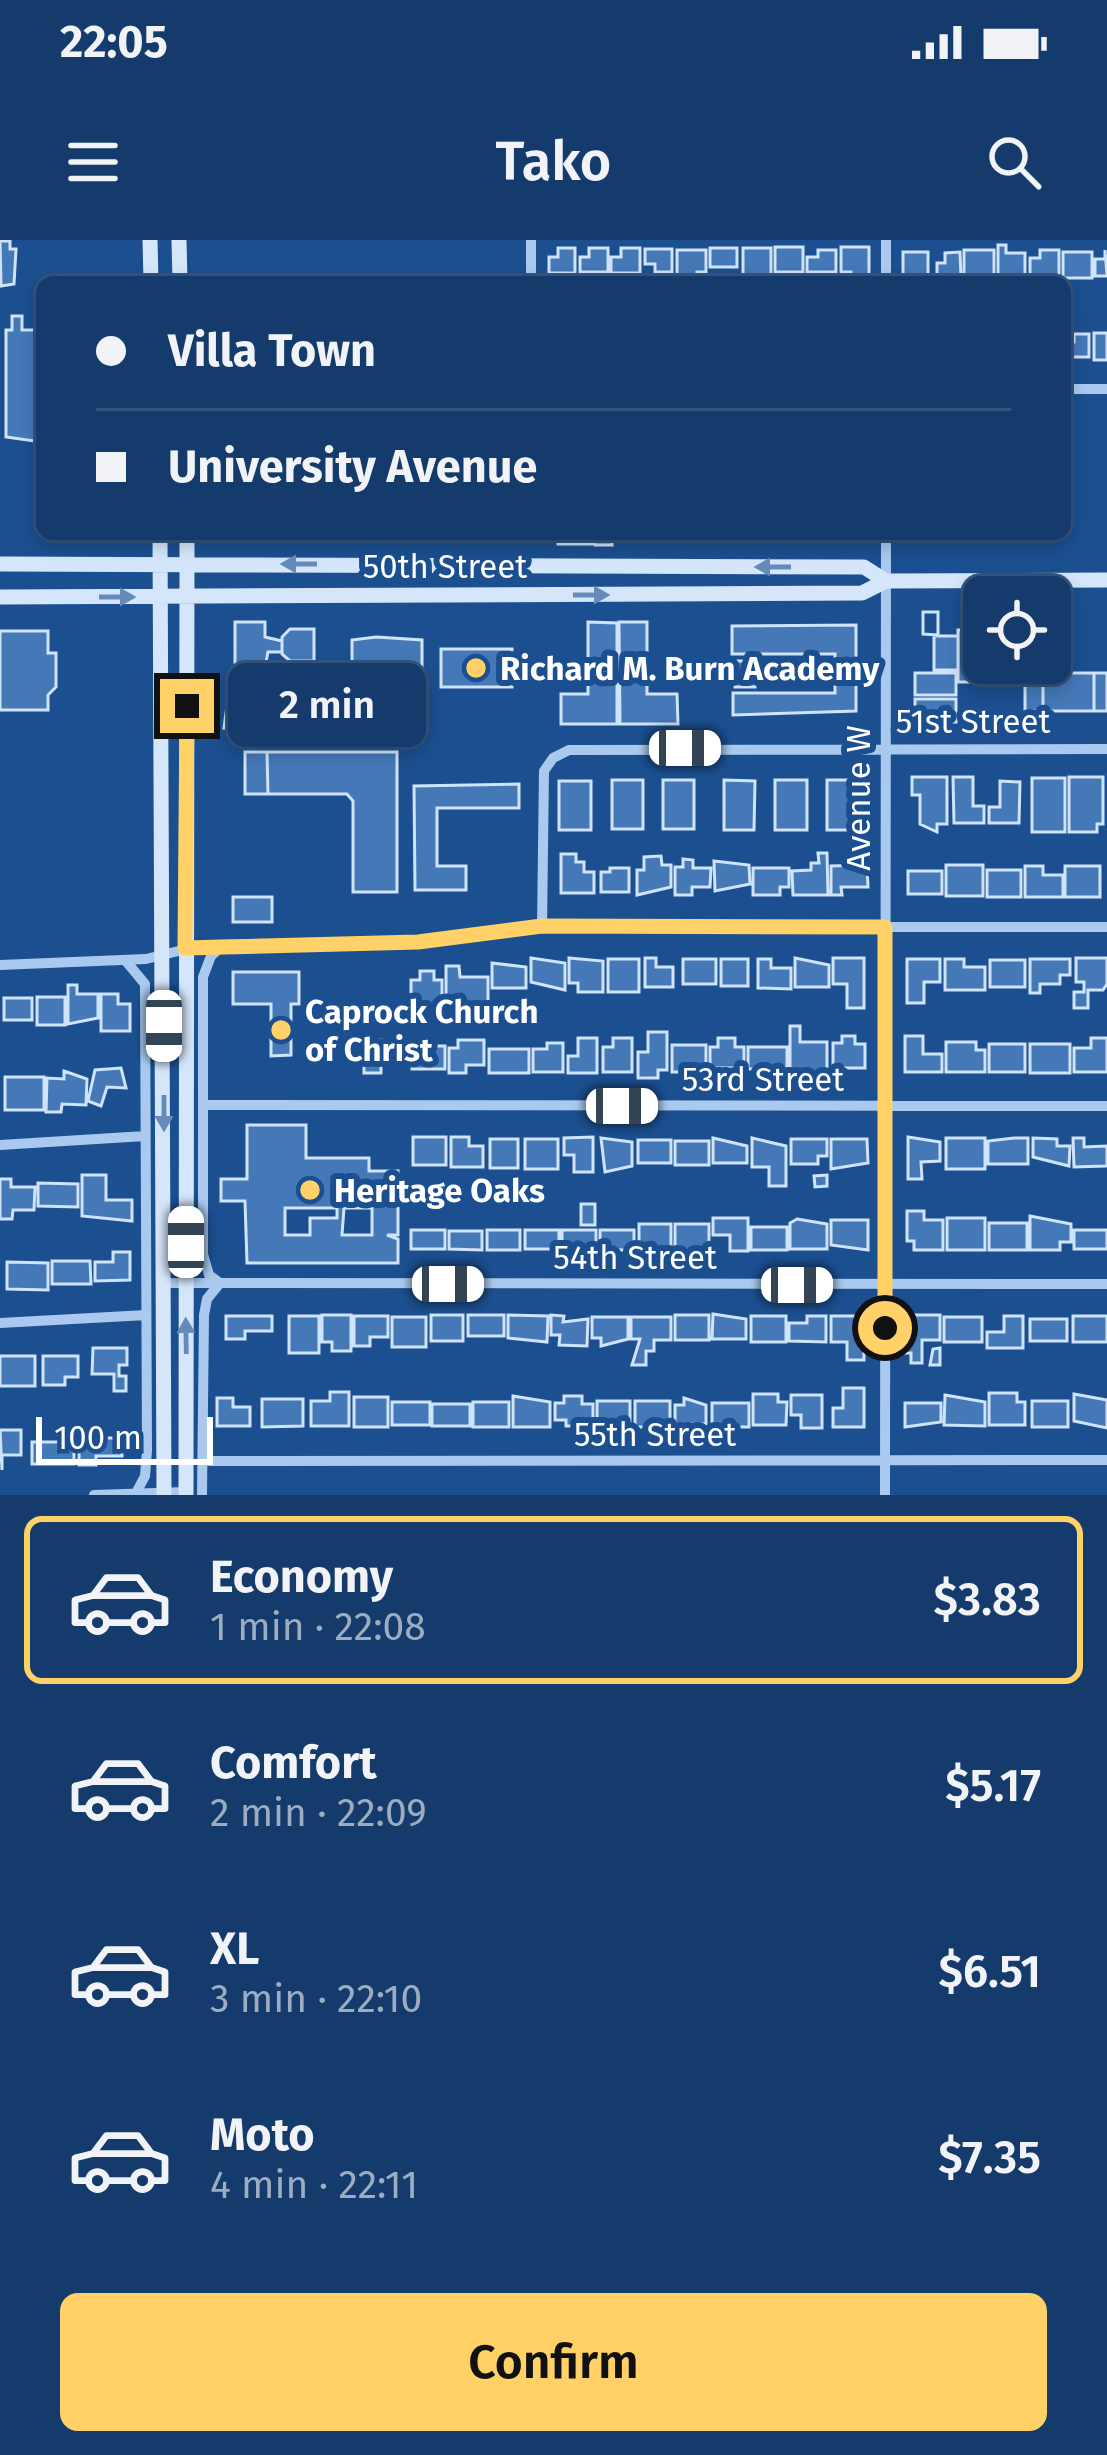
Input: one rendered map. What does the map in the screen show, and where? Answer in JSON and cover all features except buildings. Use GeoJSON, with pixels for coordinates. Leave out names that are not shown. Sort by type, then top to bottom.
{"type":"FeatureCollection","features":[{"type":"Feature","properties":{"kind":"main road"},"geometry":{"type":"LineString","coordinates":[[150,240],[151,276]]}},
{"type":"Feature","properties":{"kind":"main road"},"geometry":{"type":"LineString","coordinates":[[179,240],[180,276]]}},
{"type":"Feature","properties":{"kind":"main road"},"geometry":{"type":"LineString","coordinates":[[160,540],[164,1494]]}},
{"type":"Feature","properties":{"kind":"main road"},"geometry":{"type":"LineString","coordinates":[[187,540],[186,1284],[192,1494]]}},
{"type":"Feature","properties":{"kind":"main road","name":"50th Street"},"geometry":{"type":"LineString","coordinates":[[0,564],[864,567],[886,580]]}},
{"type":"Feature","properties":{"kind":"main road","name":"50th Street"},"geometry":{"type":"LineString","coordinates":[[0,597],[862,593],[886,580],[1107,580]]}},
{"type":"Feature","properties":{"kind":"street"},"geometry":{"type":"LineString","coordinates":[[531,240],[531,276]]}},
{"type":"Feature","properties":{"kind":"street"},"geometry":{"type":"LineString","coordinates":[[886,240],[886,276]]}},
{"type":"Feature","properties":{"kind":"street"},"geometry":{"type":"LineString","coordinates":[[1071,389],[1107,389]]}},
{"type":"Feature","properties":{"kind":"street","name":"Avenue W"},"geometry":{"type":"LineString","coordinates":[[885,1495],[886,540]]}},
{"type":"Feature","properties":{"kind":"street","name":"51st Street"},"geometry":{"type":"LineString","coordinates":[[542,926],[544,772],[553,758],[584,747],[1107,748]]}},
{"type":"Feature","properties":{"kind":"street"},"geometry":{"type":"LineString","coordinates":[[0,965],[125,960],[223,944],[418,942],[542,926],[1107,927]]}},
{"type":"Feature","properties":{"kind":"street"},"geometry":{"type":"LineString","coordinates":[[94,1495],[192,1494],[202,1461],[205,1315],[207,1299],[220,1283],[209,1275],[203,1254],[203,977],[211,956],[223,944]]}},
{"type":"Feature","properties":{"kind":"street"},"geometry":{"type":"LineString","coordinates":[[125,960],[146,984],[146,1476],[135,1494]]}},
{"type":"Feature","properties":{"kind":"street","name":"53rd Street"},"geometry":{"type":"LineString","coordinates":[[204,1106],[1107,1106]]}},
{"type":"Feature","properties":{"kind":"street"},"geometry":{"type":"LineString","coordinates":[[0,1145],[146,1136]]}},
{"type":"Feature","properties":{"kind":"street","name":"54th Street"},"geometry":{"type":"LineString","coordinates":[[164,1283],[1107,1284]]}},
{"type":"Feature","properties":{"kind":"street"},"geometry":{"type":"LineString","coordinates":[[0,1324],[146,1315]]}},
{"type":"Feature","properties":{"kind":"street","name":"55th Street"},"geometry":{"type":"LineString","coordinates":[[202,1461],[1107,1460]]}},
{"type":"Feature","properties":{"kind":"place","name":"Richard M. Burn Academy"},"geometry":{"type":"Point","coordinates":[476,668]}},
{"type":"Feature","properties":{"kind":"place","name":"Caprock Church of Christ"},"geometry":{"type":"Point","coordinates":[281,1030]}},
{"type":"Feature","properties":{"kind":"place","name":"Heritage Oaks"},"geometry":{"type":"Point","coordinates":[310,1190]}},
{"type":"Feature","properties":{"kind":"route"},"geometry":{"type":"LineString","coordinates":[[187,706],[185,948],[418,942],[542,926],[885,927],[885,1328]]}}]}
